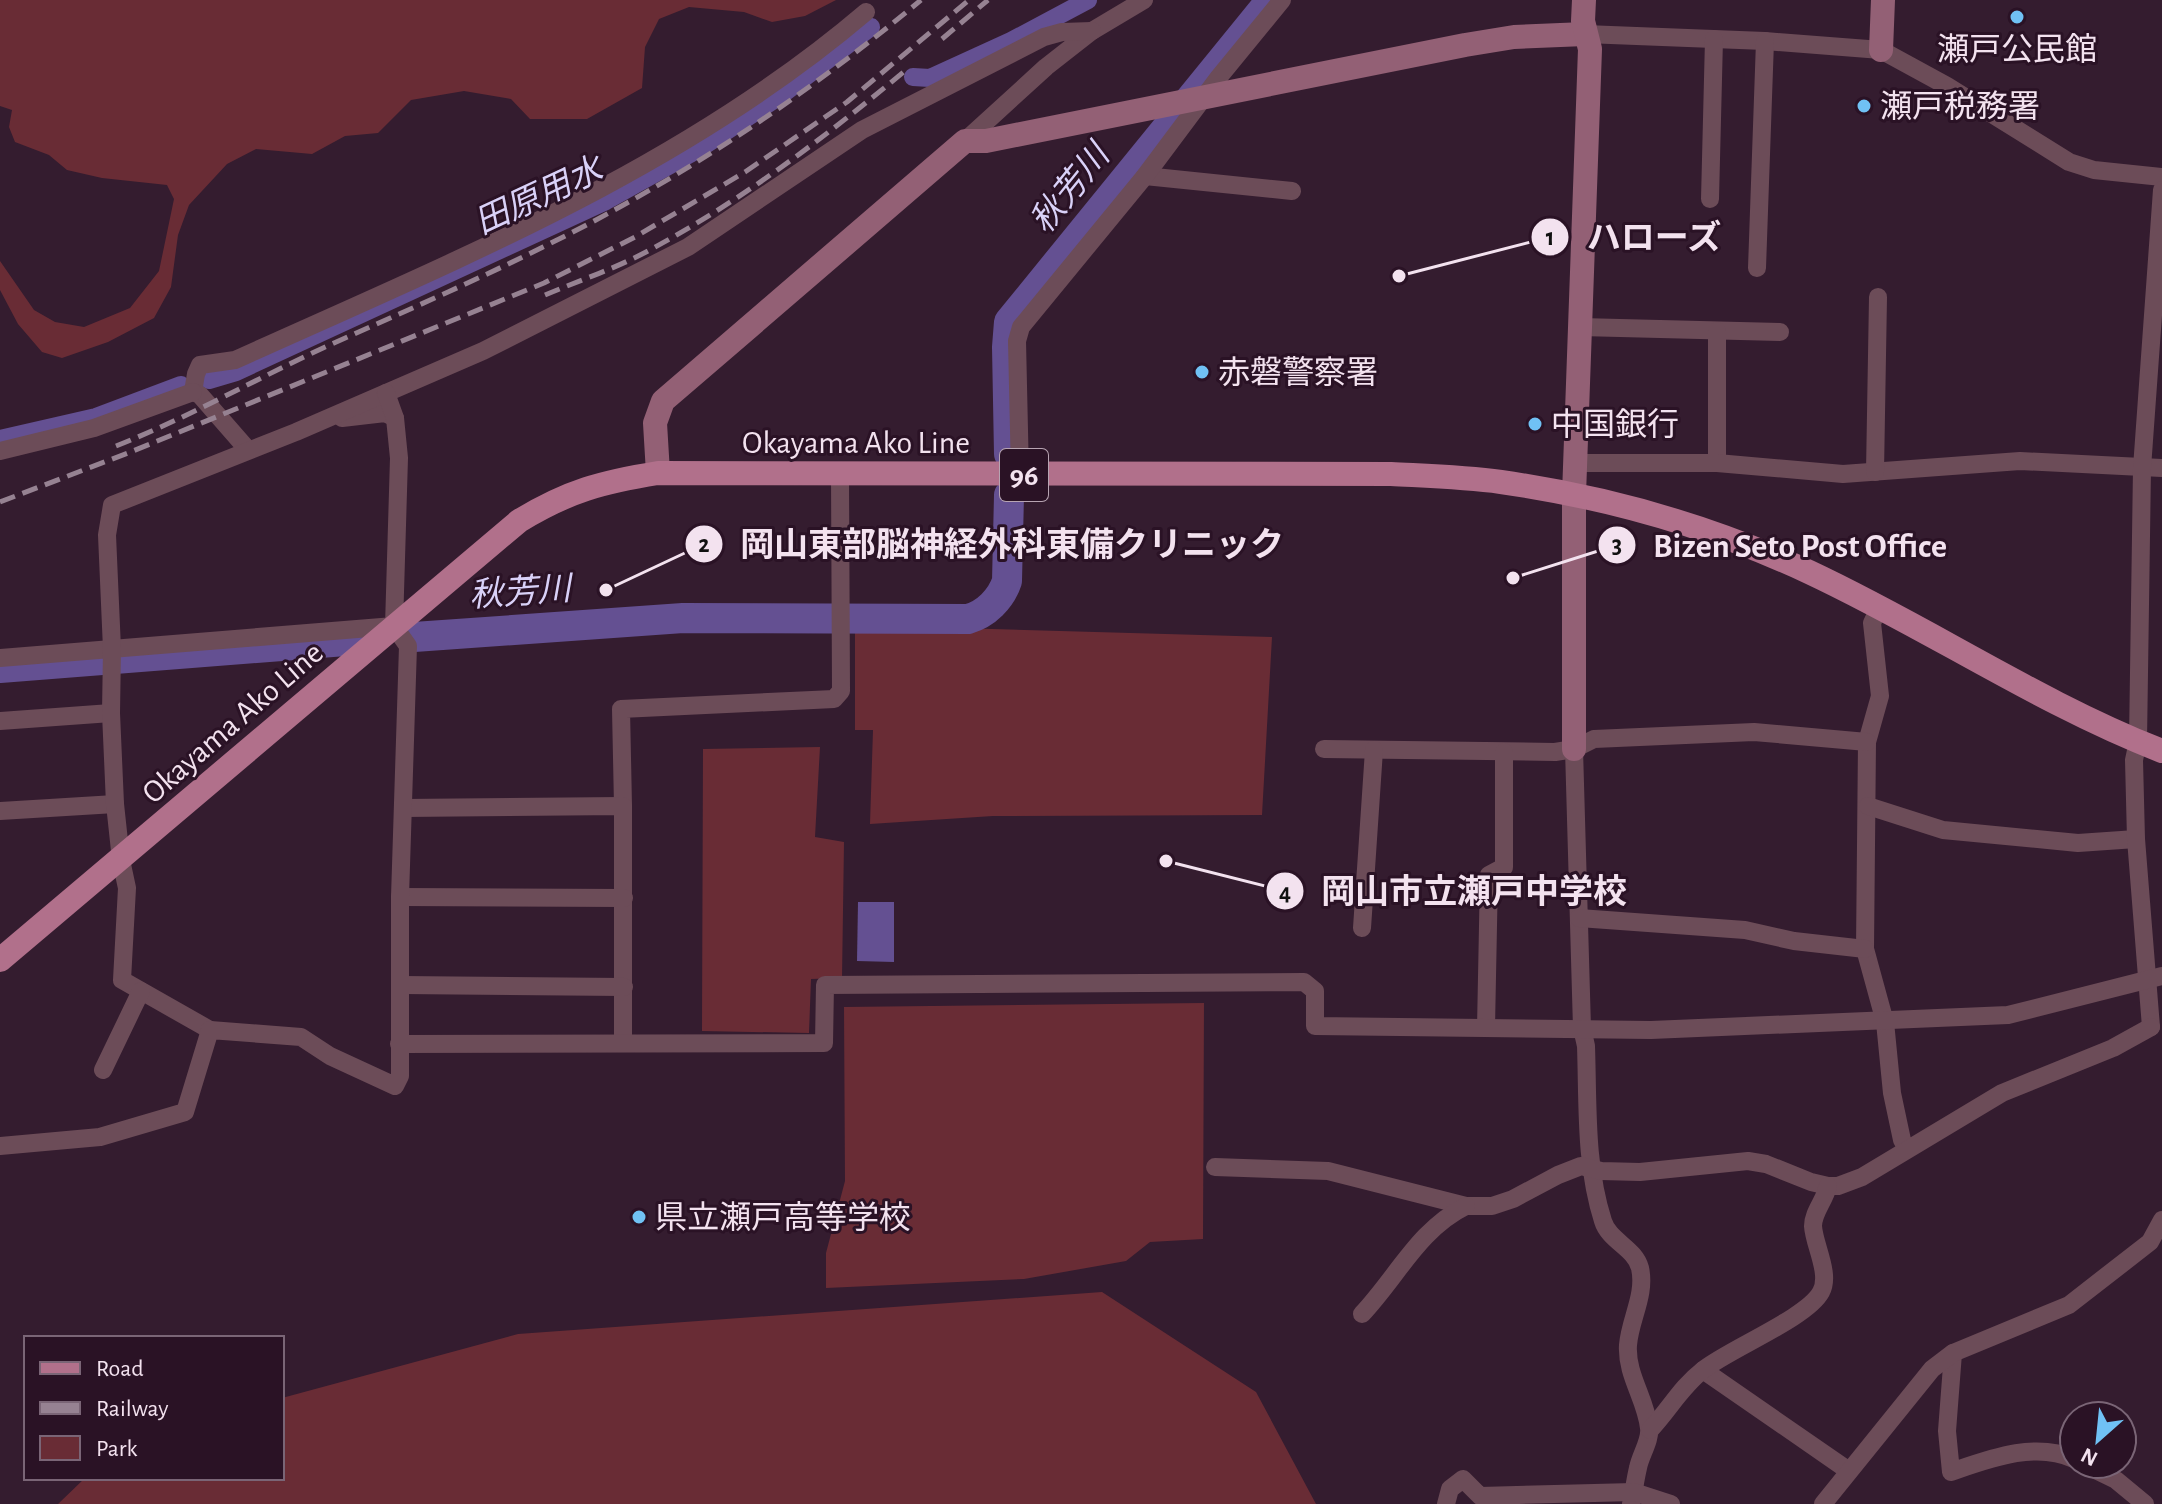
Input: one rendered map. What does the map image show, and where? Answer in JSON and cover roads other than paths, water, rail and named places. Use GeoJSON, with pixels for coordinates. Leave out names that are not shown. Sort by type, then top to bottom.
{"type":"FeatureCollection","features":[{"type":"Feature","properties":{"kind":"main road","name":"Okayama Ako Line"},"geometry":{"type":"LineString","coordinates":[[0,960],[519,521],[548,503],[583,488],[658,473],[1391,474],[1500,482],[1574,495],[1644,512],[1745,545],[1810,573],[2066,708],[2162,751]]}},
{"type":"Feature","properties":{"kind":"street"},"geometry":{"type":"LineString","coordinates":[[658,473],[655,423],[663,401],[965,141],[1046,67],[1092,31],[1144,0]]}},
{"type":"Feature","properties":{"kind":"street"},"geometry":{"type":"LineString","coordinates":[[1020,475],[1017,341],[1021,327],[1145,176],[1203,97],[1282,0]]}},
{"type":"Feature","properties":{"kind":"street"},"geometry":{"type":"LineString","coordinates":[[1584,0],[1585,34],[1590,49],[1574,495],[1574,749],[1582,1028],[1586,1046],[1590,1167],[1603,1223],[1608,1234],[1635,1258],[1640,1267],[1637,1314],[1628,1342],[1629,1359],[1650,1430]]}},
{"type":"Feature","properties":{"kind":"street"},"geometry":{"type":"LineString","coordinates":[[1881,50],[1883,0]]}},
{"type":"Feature","properties":{"kind":"street"},"geometry":{"type":"LineString","coordinates":[[193,392],[200,365],[235,360],[575,203],[643,166],[701,133],[776,83],[866,12]]}},
{"type":"Feature","properties":{"kind":"street"},"geometry":{"type":"LineString","coordinates":[[386,393],[395,418],[399,458],[394,626],[408,646],[400,897],[400,1076],[395,1086],[330,1056],[301,1037],[210,1030],[122,980],[127,888],[115,804],[111,713],[112,649],[107,535],[112,505],[483,351],[688,247],[888,115],[1044,37],[1062,32],[1092,31]]}},
{"type":"Feature","properties":{"kind":"street"},"geometry":{"type":"LineString","coordinates":[[965,141],[986,141],[1465,45],[1514,37],[1585,34],[1765,41],[1881,50],[1947,86],[2069,162],[2094,170],[2162,177]]}},
{"type":"Feature","properties":{"kind":"street"},"geometry":{"type":"LineString","coordinates":[[1710,199],[1714,39]]}},
{"type":"Feature","properties":{"kind":"street"},"geometry":{"type":"LineString","coordinates":[[1757,268],[1765,41]]}},
{"type":"Feature","properties":{"kind":"street"},"geometry":{"type":"LineString","coordinates":[[1145,176],[1292,191]]}},
{"type":"Feature","properties":{"kind":"street"},"geometry":{"type":"LineString","coordinates":[[1215,1167],[1328,1171],[1466,1206],[1492,1206],[1513,1199],[1581,1166],[1601,1171],[1640,1172],[1748,1161],[1766,1164],[1811,1182],[1838,1186],[1862,1177],[2002,1093],[2157,1030],[2155,978],[2136,839],[2134,760],[2138,741],[2142,468],[2162,190]]}},
{"type":"Feature","properties":{"kind":"street"},"geometry":{"type":"LineString","coordinates":[[1875,472],[1878,297]]}},
{"type":"Feature","properties":{"kind":"street"},"geometry":{"type":"LineString","coordinates":[[1580,327],[1780,332]]}},
{"type":"Feature","properties":{"kind":"street"},"geometry":{"type":"LineString","coordinates":[[1717,331],[1717,463]]}},
{"type":"Feature","properties":{"kind":"street"},"geometry":{"type":"LineString","coordinates":[[0,451],[94,428],[193,392],[200,395],[248,450]]}},
{"type":"Feature","properties":{"kind":"street"},"geometry":{"type":"LineString","coordinates":[[323,420],[385,413],[395,418]]}},
{"type":"Feature","properties":{"kind":"street"},"geometry":{"type":"LineString","coordinates":[[1575,463],[1717,463],[1843,474],[2020,461],[2162,468]]}},
{"type":"Feature","properties":{"kind":"street"},"geometry":{"type":"LineString","coordinates":[[623,1043],[621,709],[834,699],[841,691],[840,475]]}},
{"type":"Feature","properties":{"kind":"street"},"geometry":{"type":"LineString","coordinates":[[1879,608],[1872,623],[1880,696],[1867,742],[1865,949],[1885,1022],[1892,1093],[1902,1140],[1907,1149]]}},
{"type":"Feature","properties":{"kind":"street"},"geometry":{"type":"LineString","coordinates":[[0,658],[394,626]]}},
{"type":"Feature","properties":{"kind":"street"},"geometry":{"type":"LineString","coordinates":[[0,721],[111,713]]}},
{"type":"Feature","properties":{"kind":"street"},"geometry":{"type":"LineString","coordinates":[[1324,749],[1555,752],[1574,749],[1594,739],[1754,732],[1867,742]]}},
{"type":"Feature","properties":{"kind":"street"},"geometry":{"type":"LineString","coordinates":[[1362,928],[1374,750]]}},
{"type":"Feature","properties":{"kind":"street"},"geometry":{"type":"LineString","coordinates":[[1486,1028],[1489,875],[1504,867],[1504,752]]}},
{"type":"Feature","properties":{"kind":"street"},"geometry":{"type":"LineString","coordinates":[[0,811],[115,804]]}},
{"type":"Feature","properties":{"kind":"street"},"geometry":{"type":"LineString","coordinates":[[403,808],[623,806]]}},
{"type":"Feature","properties":{"kind":"street"},"geometry":{"type":"LineString","coordinates":[[1868,806],[1943,830],[2078,843],[2136,839]]}},
{"type":"Feature","properties":{"kind":"street"},"geometry":{"type":"LineString","coordinates":[[400,897],[624,898]]}},
{"type":"Feature","properties":{"kind":"street"},"geometry":{"type":"LineString","coordinates":[[1579,918],[1745,930],[1794,941],[1865,949]]}},
{"type":"Feature","properties":{"kind":"street"},"geometry":{"type":"LineString","coordinates":[[399,1044],[824,1043],[825,985],[1304,982],[1315,991],[1315,1026],[1651,1030],[2008,1015],[2155,978]]}},
{"type":"Feature","properties":{"kind":"street"},"geometry":{"type":"LineString","coordinates":[[401,985],[624,987]]}},
{"type":"Feature","properties":{"kind":"street"},"geometry":{"type":"LineString","coordinates":[[103,1070],[141,991]]}},
{"type":"Feature","properties":{"kind":"street"},"geometry":{"type":"LineString","coordinates":[[0,1146],[100,1137],[185,1112],[210,1030]]}},
{"type":"Feature","properties":{"kind":"street"},"geometry":{"type":"LineString","coordinates":[[1632,1498],[1650,1430],[1682,1388],[1703,1370],[1814,1301],[1822,1290],[1823,1276],[1813,1226],[1814,1216],[1828,1186]]}},
{"type":"Feature","properties":{"kind":"street"},"geometry":{"type":"LineString","coordinates":[[1362,1314],[1385,1290],[1418,1244],[1448,1214],[1466,1206]]}},
{"type":"Feature","properties":{"kind":"street"},"geometry":{"type":"LineString","coordinates":[[1823,1504],[1932,1369],[1953,1353],[2069,1305],[2150,1242],[2162,1220]]}},
{"type":"Feature","properties":{"kind":"street"},"geometry":{"type":"LineString","coordinates":[[1953,1353],[1947,1431],[1951,1472],[2001,1455],[2031,1452],[2058,1454]]}},
{"type":"Feature","properties":{"kind":"street"},"geometry":{"type":"LineString","coordinates":[[1703,1370],[1849,1471]]}},
{"type":"Feature","properties":{"kind":"street"},"geometry":{"type":"LineString","coordinates":[[1446,1504],[1450,1489],[1463,1479],[1480,1496],[1501,1499],[1632,1498],[1671,1504]]}},
{"type":"Feature","properties":{"kind":"street"},"geometry":{"type":"LineString","coordinates":[[2116,1480],[2145,1504]]}},
{"type":"Feature","properties":{"kind":"waterway","name":"田原用水"},"geometry":{"type":"LineString","coordinates":[[913,77],[930,78],[1011,41],[1088,0]]}},
{"type":"Feature","properties":{"kind":"waterway","name":"秋芳川"},"geometry":{"type":"LineString","coordinates":[[1009,454],[1009,322],[1271,0]]}},
{"type":"Feature","properties":{"kind":"waterway","name":"田原用水"},"geometry":{"type":"LineString","coordinates":[[209,380],[236,372],[606,201],[699,149],[780,96],[871,27]]}},
{"type":"Feature","properties":{"kind":"waterway","name":"田原用水"},"geometry":{"type":"LineString","coordinates":[[0,439],[96,417],[181,385]]}},
{"type":"Feature","properties":{"kind":"waterway","name":"秋芳川"},"geometry":{"type":"LineString","coordinates":[[414,637],[683,618],[968,619],[992,605],[1007,581],[1009,495]]}},
{"type":"Feature","properties":{"kind":"waterway","name":"秋芳川"},"geometry":{"type":"LineString","coordinates":[[0,668],[358,640]]}},
{"type":"Feature","properties":{"kind":"railway"},"geometry":{"type":"LineString","coordinates":[[116,446],[516,260],[643,194],[786,103],[921,0]]}},
{"type":"Feature","properties":{"kind":"railway"},"geometry":{"type":"LineString","coordinates":[[0,502],[544,283],[635,237],[745,172],[847,102],[969,0]]}},
{"type":"Feature","properties":{"kind":"railway"},"geometry":{"type":"LineString","coordinates":[[942,39],[988,0]]}},
{"type":"Feature","properties":{"kind":"railway"},"geometry":{"type":"LineString","coordinates":[[545,295],[634,258],[715,212],[812,144],[906,70]]}},
{"type":"Feature","properties":{"kind":"place","name":"瀬戸公民館"},"geometry":{"type":"Point","coordinates":[2017,17]}},
{"type":"Feature","properties":{"kind":"place","name":"瀬戸税務署"},"geometry":{"type":"Point","coordinates":[1864,106]}},
{"type":"Feature","properties":{"kind":"place","name":"ハローズ"},"geometry":{"type":"Point","coordinates":[1399,276]}},
{"type":"Feature","properties":{"kind":"place","name":"赤磐警察署"},"geometry":{"type":"Point","coordinates":[1202,372]}},
{"type":"Feature","properties":{"kind":"place","name":"中国銀行"},"geometry":{"type":"Point","coordinates":[1535,424]}},
{"type":"Feature","properties":{"kind":"place","name":"Bizen Seto Post Office"},"geometry":{"type":"Point","coordinates":[1513,578]}},
{"type":"Feature","properties":{"kind":"place","name":"岡山東部脳神経外科東備クリニック"},"geometry":{"type":"Point","coordinates":[606,590]}},
{"type":"Feature","properties":{"kind":"place","name":"岡山市立瀬戸中学校"},"geometry":{"type":"Point","coordinates":[1166,861]}},
{"type":"Feature","properties":{"kind":"place","name":"県立瀬戸高等学校"},"geometry":{"type":"Point","coordinates":[639,1217]}}]}
